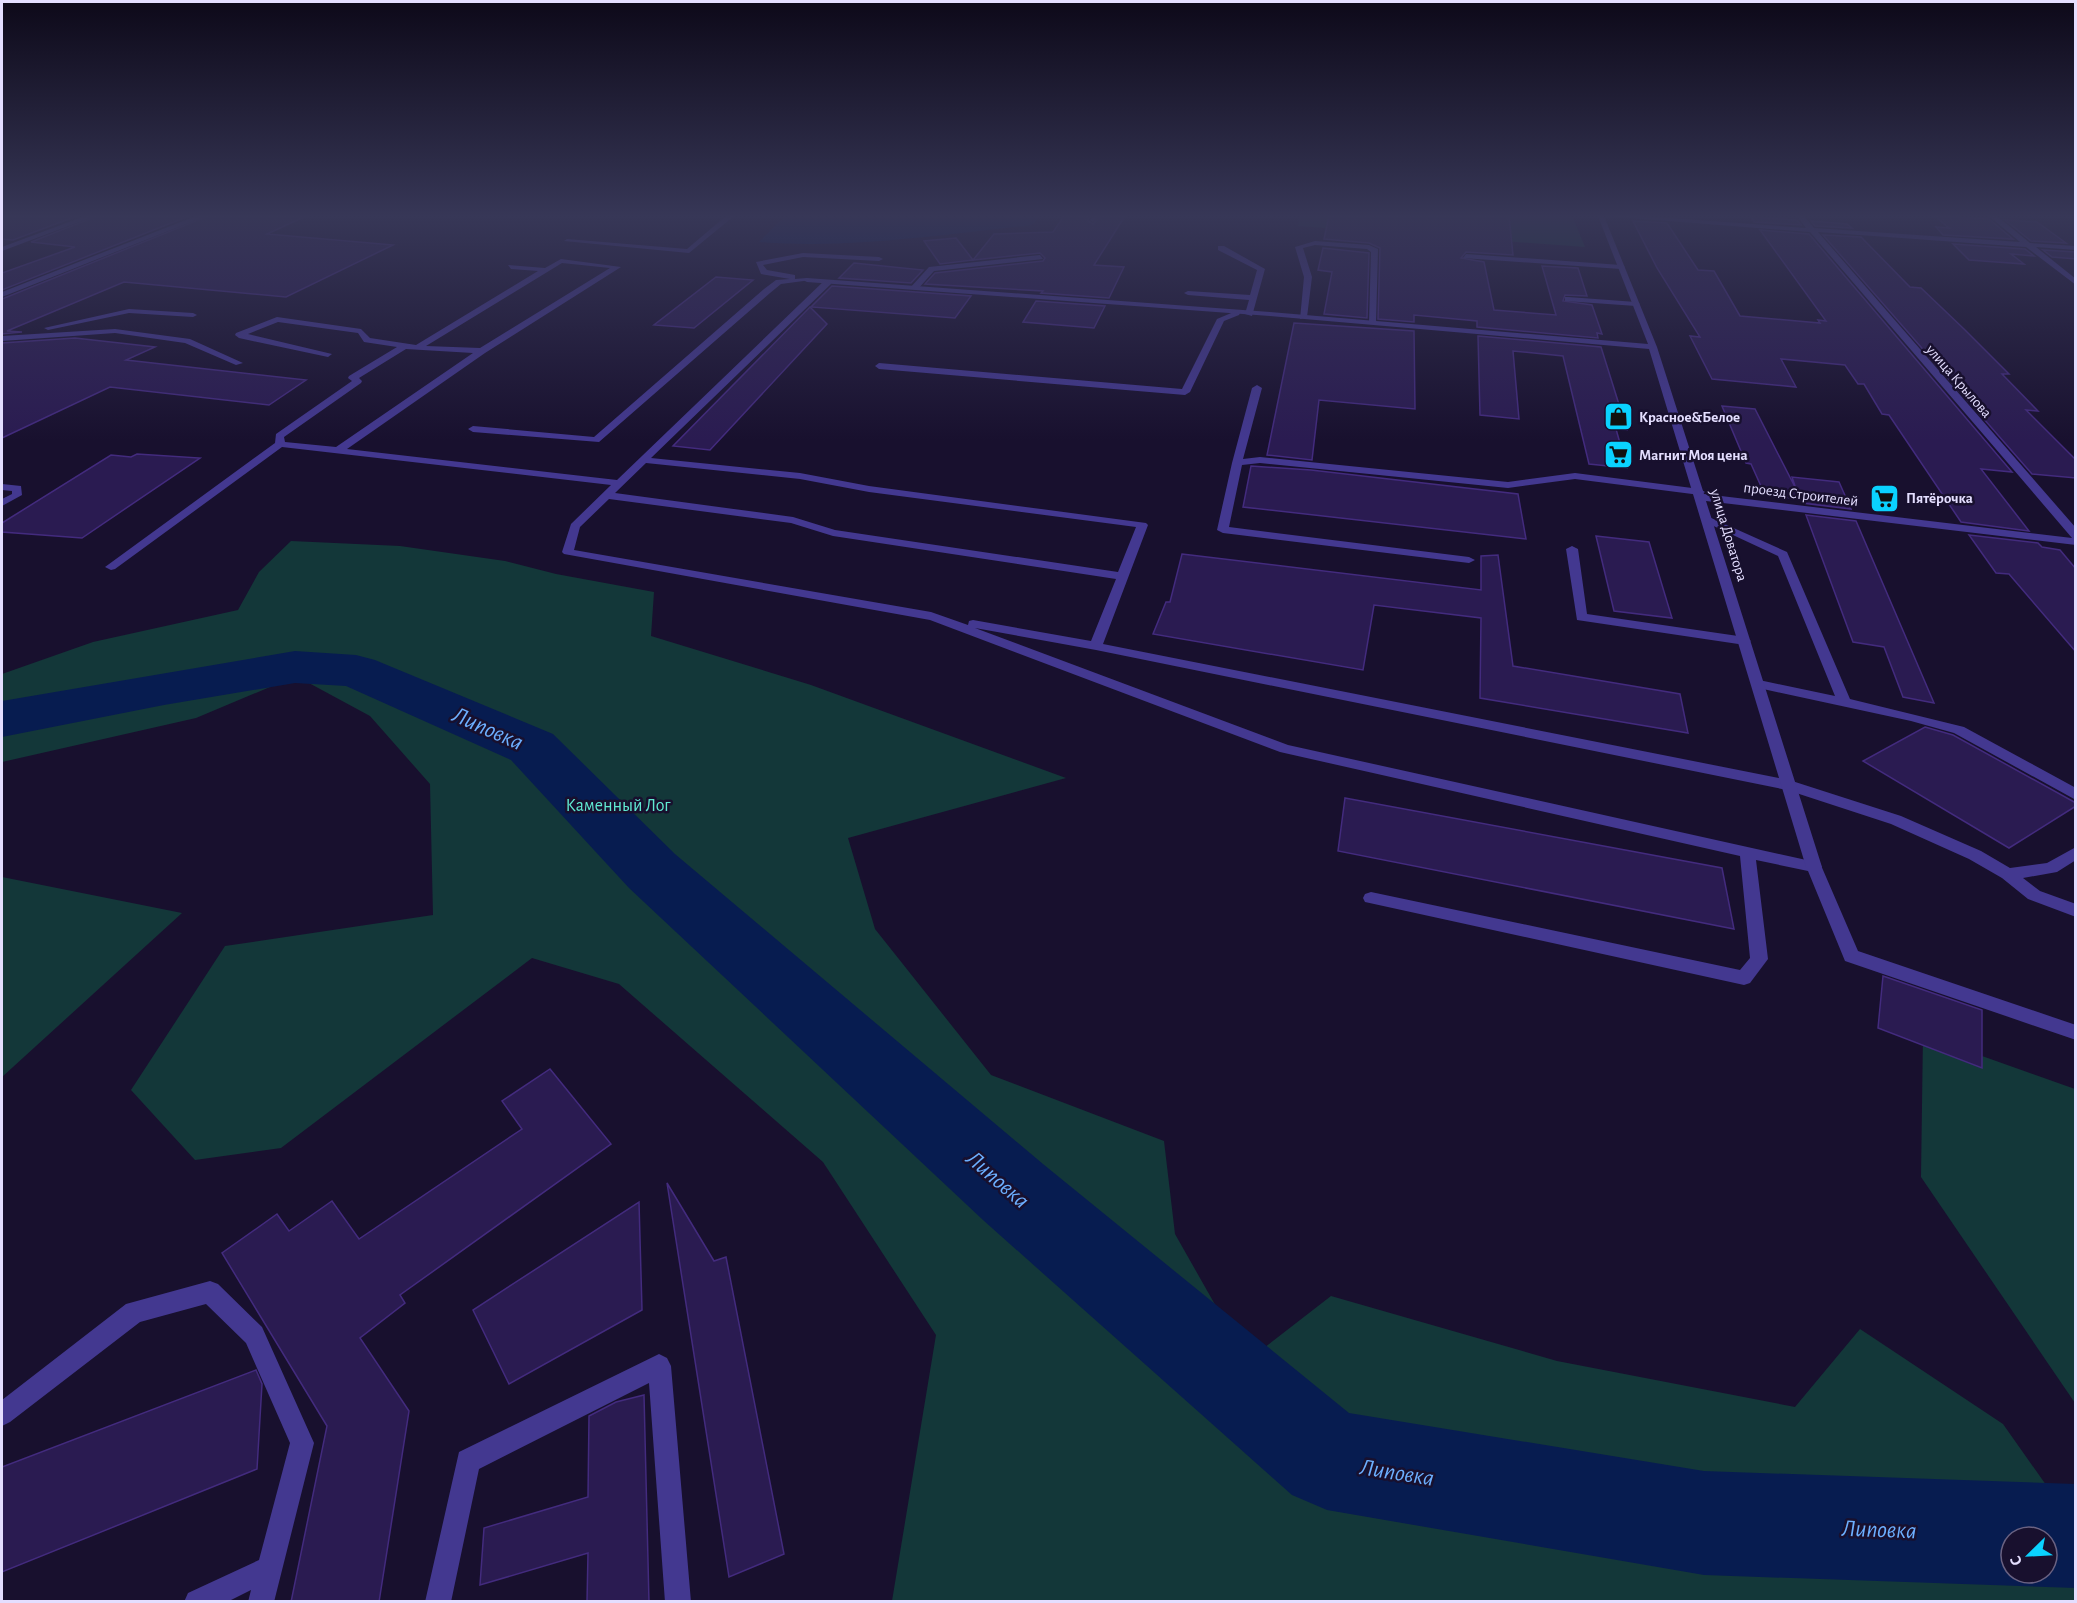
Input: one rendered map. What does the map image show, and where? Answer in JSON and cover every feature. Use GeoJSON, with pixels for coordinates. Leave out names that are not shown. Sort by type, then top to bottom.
{"type":"FeatureCollection","features":[{"type":"Feature","properties":{"kind":"street"},"geometry":{"type":"LineString","coordinates":[[417,348],[512,291]]}},
{"type":"Feature","properties":{"kind":"street"},"geometry":{"type":"LineString","coordinates":[[339,450],[482,351],[579,291]]}},
{"type":"Feature","properties":{"kind":"street"},"geometry":{"type":"LineString","coordinates":[[473,429],[596,440],[767,291]]}},
{"type":"Feature","properties":{"kind":"street"},"geometry":{"type":"LineString","coordinates":[[819,291],[575,526],[568,552],[1096,646],[1789,784],[1896,820],[1975,855],[2008,874],[2034,895],[2076,911]]}},
{"type":"Feature","properties":{"kind":"street"},"geometry":{"type":"LineString","coordinates":[[950,291],[1303,317],[1653,347]]}},
{"type":"Feature","properties":{"kind":"street"},"geometry":{"type":"LineString","coordinates":[[1249,314],[1255,291]]}},
{"type":"Feature","properties":{"kind":"street"},"geometry":{"type":"LineString","coordinates":[[1303,317],[1306,291]]}},
{"type":"Feature","properties":{"kind":"street"},"geometry":{"type":"LineString","coordinates":[[1373,323],[1374,291]]}},
{"type":"Feature","properties":{"kind":"street","name":"улица Доватора"},"geometry":{"type":"LineString","coordinates":[[1631,291],[1653,347],[1701,494],[1814,867],[1851,956],[2076,1033]]}},
{"type":"Feature","properties":{"kind":"street","name":"улица Крылова"},"geometry":{"type":"LineString","coordinates":[[1864,291],[2076,536]]}},
{"type":"Feature","properties":{"kind":"street"},"geometry":{"type":"LineString","coordinates":[[1188,293],[1253,298]]}},
{"type":"Feature","properties":{"kind":"street"},"geometry":{"type":"LineString","coordinates":[[1569,299],[1636,304]]}},
{"type":"Feature","properties":{"kind":"street"},"geometry":{"type":"LineString","coordinates":[[2,338],[129,311],[193,315]]}},
{"type":"Feature","properties":{"kind":"street"},"geometry":{"type":"LineString","coordinates":[[879,366],[1185,392],[1221,320],[1236,313]]}},
{"type":"Feature","properties":{"kind":"street"},"geometry":{"type":"LineString","coordinates":[[328,354],[239,335],[277,319],[362,331],[367,340],[417,348],[482,351]]}},
{"type":"Feature","properties":{"kind":"street"},"geometry":{"type":"LineString","coordinates":[[2,338],[115,331],[187,341],[239,363]]}},
{"type":"Feature","properties":{"kind":"street"},"geometry":{"type":"LineString","coordinates":[[280,444],[279,436],[358,381],[352,378],[405,346]]}},
{"type":"Feature","properties":{"kind":"street"},"geometry":{"type":"LineString","coordinates":[[1257,388],[1237,463],[1223,530],[1468,560]]}},
{"type":"Feature","properties":{"kind":"street"},"geometry":{"type":"LineString","coordinates":[[111,567],[280,444],[619,483]]}},
{"type":"Feature","properties":{"kind":"street"},"geometry":{"type":"LineString","coordinates":[[642,460],[800,476],[869,489],[1142,525],[1096,646]]}},
{"type":"Feature","properties":{"kind":"street","name":"проезд Строителей"},"geometry":{"type":"LineString","coordinates":[[1237,463],[1260,460],[1508,485],[1575,476],[2076,542]]}},
{"type":"Feature","properties":{"kind":"street"},"geometry":{"type":"LineString","coordinates":[[2,487],[17,488],[17,495],[2,503]]}},
{"type":"Feature","properties":{"kind":"street"},"geometry":{"type":"LineString","coordinates":[[606,495],[793,520],[833,533],[1122,576]]}},
{"type":"Feature","properties":{"kind":"street"},"geometry":{"type":"LineString","coordinates":[[1709,520],[1783,554],[1844,702]]}},
{"type":"Feature","properties":{"kind":"street"},"geometry":{"type":"LineString","coordinates":[[1572,549],[1581,617],[1745,641]]}},
{"type":"Feature","properties":{"kind":"street"},"geometry":{"type":"LineString","coordinates":[[931,616],[1285,749],[1814,867]]}},
{"type":"Feature","properties":{"kind":"street"},"geometry":{"type":"LineString","coordinates":[[1759,684],[1959,730],[2076,795]]}},
{"type":"Feature","properties":{"kind":"street"},"geometry":{"type":"LineString","coordinates":[[1371,898],[1744,978],[1759,959],[1747,852]]}},
{"type":"Feature","properties":{"kind":"street"},"geometry":{"type":"LineString","coordinates":[[2008,874],[2052,868],[2076,852]]}},
{"type":"Feature","properties":{"kind":"street"},"geometry":{"type":"LineString","coordinates":[[2,1414],[134,1312],[210,1292],[254,1335],[302,1443],[261,1602]]}},
{"type":"Feature","properties":{"kind":"street"},"geometry":{"type":"LineString","coordinates":[[438,1602],[468,1461],[659,1366],[678,1602]]}},
{"type":"Feature","properties":{"kind":"street"},"geometry":{"type":"LineString","coordinates":[[197,1602],[270,1568]]}},
{"type":"Feature","properties":{"kind":"green space","name":"Каменный Лог"},"geometry":{"type":"Polygon","coordinates":[[[291,541],[400,546],[505,561],[556,574],[654,592],[651,636],[811,685],[1066,778],[848,838],[875,929],[991,1075],[1164,1141],[1175,1234],[1247,1361],[1331,1296],[1557,1361],[1795,1407],[1860,1329],[2003,1424],[2075,1526],[2075,1601],[892,1601],[936,1335],[823,1162],[619,984],[532,958],[281,1148],[195,1160],[131,1090],[225,946],[433,915],[430,784],[370,716],[296,676],[196,718],[2,762],[2,674],[93,642],[238,610],[259,572],[291,541]]]}},
{"type":"Feature","properties":{"kind":"green space"},"geometry":{"type":"Polygon","coordinates":[[[2,877],[182,913],[2,1077],[2,877]]]}},
{"type":"Feature","properties":{"kind":"green space"},"geometry":{"type":"Polygon","coordinates":[[[1923,1035],[2075,1089],[2075,1403],[1921,1177],[1923,1035]]]}},
{"type":"Feature","properties":{"kind":"building"},"geometry":{"type":"Polygon","coordinates":[[[22,291],[103,291],[7,331],[22,332],[2,334],[2,299],[22,291]]]}},
{"type":"Feature","properties":{"kind":"building"},"geometry":{"type":"Polygon","coordinates":[[[219,291],[299,291],[286,297],[219,291]]]}},
{"type":"Feature","properties":{"kind":"building"},"geometry":{"type":"Polygon","coordinates":[[[698,291],[740,291],[694,328],[654,325],[698,291]]]}},
{"type":"Feature","properties":{"kind":"building"},"geometry":{"type":"Polygon","coordinates":[[[827,291],[899,291],[971,296],[955,318],[811,307],[827,291]]]}},
{"type":"Feature","properties":{"kind":"building"},"geometry":{"type":"Polygon","coordinates":[[[1040,291],[1112,291],[1109,298],[1041,293],[1043,291],[1040,291]]]}},
{"type":"Feature","properties":{"kind":"building"},"geometry":{"type":"Polygon","coordinates":[[[1328,291],[1368,291],[1367,318],[1324,314],[1328,291]]]}},
{"type":"Feature","properties":{"kind":"building"},"geometry":{"type":"Polygon","coordinates":[[[1379,291],[1490,291],[1494,310],[1556,315],[1549,291],[1585,291],[1587,296],[1565,295],[1563,301],[1592,305],[1602,334],[1597,333],[1598,338],[1477,327],[1477,321],[1414,315],[1414,322],[1378,319],[1379,291]]]}},
{"type":"Feature","properties":{"kind":"building"},"geometry":{"type":"Polygon","coordinates":[[[1671,291],[1725,291],[1740,316],[1820,323],[1818,320],[1826,321],[1804,291],[1857,291],[2012,472],[1981,469],[2029,531],[1961,522],[1889,415],[1882,414],[1864,384],[1858,384],[1845,365],[1781,359],[1796,387],[1712,379],[1690,336],[1700,337],[1671,291]]]}},
{"type":"Feature","properties":{"kind":"building"},"geometry":{"type":"Polygon","coordinates":[[[1872,291],[1924,291],[2009,374],[2002,374],[2038,411],[2026,410],[2076,460],[2076,478],[2032,474],[1872,291]]]}},
{"type":"Feature","properties":{"kind":"building"},"geometry":{"type":"Polygon","coordinates":[[[1036,301],[1105,306],[1094,328],[1023,322],[1036,301]]]}},
{"type":"Feature","properties":{"kind":"building"},"geometry":{"type":"Polygon","coordinates":[[[810,307],[827,324],[710,450],[673,446],[810,307]]]}},
{"type":"Feature","properties":{"kind":"building"},"geometry":{"type":"Polygon","coordinates":[[[1294,323],[1414,331],[1415,409],[1319,400],[1312,460],[1267,455],[1294,323]]]}},
{"type":"Feature","properties":{"kind":"building"},"geometry":{"type":"Polygon","coordinates":[[[1478,336],[1601,347],[1627,430],[1616,429],[1627,468],[1589,464],[1563,356],[1513,351],[1519,419],[1480,415],[1478,336]]]}},
{"type":"Feature","properties":{"kind":"building"},"geometry":{"type":"Polygon","coordinates":[[[75,338],[155,347],[126,360],[306,380],[269,405],[110,387],[2,438],[2,343],[75,338]]]}},
{"type":"Feature","properties":{"kind":"building"},"geometry":{"type":"Polygon","coordinates":[[[1722,406],[1755,409],[1796,489],[1792,477],[1839,482],[1851,509],[1802,503],[1800,499],[1765,495],[1751,464],[1746,463],[1722,406]]]}},
{"type":"Feature","properties":{"kind":"building"},"geometry":{"type":"Polygon","coordinates":[[[137,454],[200,458],[82,538],[2,532],[2,523],[111,455],[131,457],[137,454]]]}},
{"type":"Feature","properties":{"kind":"building"},"geometry":{"type":"Polygon","coordinates":[[[1251,466],[1311,470],[1518,494],[1526,539],[1243,507],[1251,466]]]}},
{"type":"Feature","properties":{"kind":"building"},"geometry":{"type":"Polygon","coordinates":[[[1806,515],[1856,521],[1934,703],[1903,697],[1884,647],[1853,642],[1806,515]]]}},
{"type":"Feature","properties":{"kind":"building"},"geometry":{"type":"Polygon","coordinates":[[[1969,535],[2038,543],[2042,547],[2060,550],[2076,569],[2076,652],[2009,574],[1996,573],[1969,535]]]}},
{"type":"Feature","properties":{"kind":"building"},"geometry":{"type":"Polygon","coordinates":[[[1596,536],[1649,542],[1672,618],[1614,611],[1596,536]]]}},
{"type":"Feature","properties":{"kind":"building"},"geometry":{"type":"Polygon","coordinates":[[[1182,554],[1481,590],[1481,556],[1498,555],[1513,666],[1680,694],[1688,733],[1480,698],[1481,618],[1374,605],[1363,670],[1153,634],[1166,602],[1170,602],[1182,554]]]}},
{"type":"Feature","properties":{"kind":"building"},"geometry":{"type":"Polygon","coordinates":[[[1925,727],[1953,735],[2076,803],[2076,806],[2009,848],[1863,761],[1925,727]]]}},
{"type":"Feature","properties":{"kind":"building"},"geometry":{"type":"Polygon","coordinates":[[[1345,798],[1722,868],[1734,929],[1338,851],[1345,798]]]}},
{"type":"Feature","properties":{"kind":"building"},"geometry":{"type":"Polygon","coordinates":[[[1883,976],[1982,1010],[1982,1068],[1878,1028],[1883,976]]]}},
{"type":"Feature","properties":{"kind":"building"},"geometry":{"type":"Polygon","coordinates":[[[550,1069],[611,1144],[400,1295],[405,1303],[360,1338],[409,1411],[379,1602],[291,1602],[327,1426],[222,1253],[277,1214],[289,1231],[332,1201],[359,1239],[522,1129],[502,1101],[550,1069]]]}},
{"type":"Feature","properties":{"kind":"building"},"geometry":{"type":"Polygon","coordinates":[[[667,1183],[714,1261],[726,1257],[784,1554],[729,1577],[667,1183]]]}},
{"type":"Feature","properties":{"kind":"building"},"geometry":{"type":"Polygon","coordinates":[[[639,1202],[642,1310],[509,1384],[473,1310],[639,1202]]]}},
{"type":"Feature","properties":{"kind":"building"},"geometry":{"type":"Polygon","coordinates":[[[256,1370],[262,1384],[257,1469],[2,1572],[2,1467],[256,1370]]]}},
{"type":"Feature","properties":{"kind":"building"},"geometry":{"type":"Polygon","coordinates":[[[644,1395],[649,1602],[587,1602],[588,1553],[480,1585],[484,1528],[588,1497],[589,1416],[616,1402],[644,1395]]]}},
{"type":"Feature","properties":{"kind":"waterway","name":"Липовка"},"geometry":{"type":"LineString","coordinates":[[2,719],[164,688],[295,667],[356,671],[532,747],[652,871],[1013,1192],[1327,1460],[1704,1523],[2076,1536]]}},
{"type":"Feature","properties":{"kind":"place","name":"Красное&Белое"},"geometry":{"type":"Point","coordinates":[1618,417]}},
{"type":"Feature","properties":{"kind":"place","name":"Магнит Моя цена"},"geometry":{"type":"Point","coordinates":[1618,455]}},
{"type":"Feature","properties":{"kind":"place","name":"Пятёрочка"},"geometry":{"type":"Point","coordinates":[1885,498]}}]}
